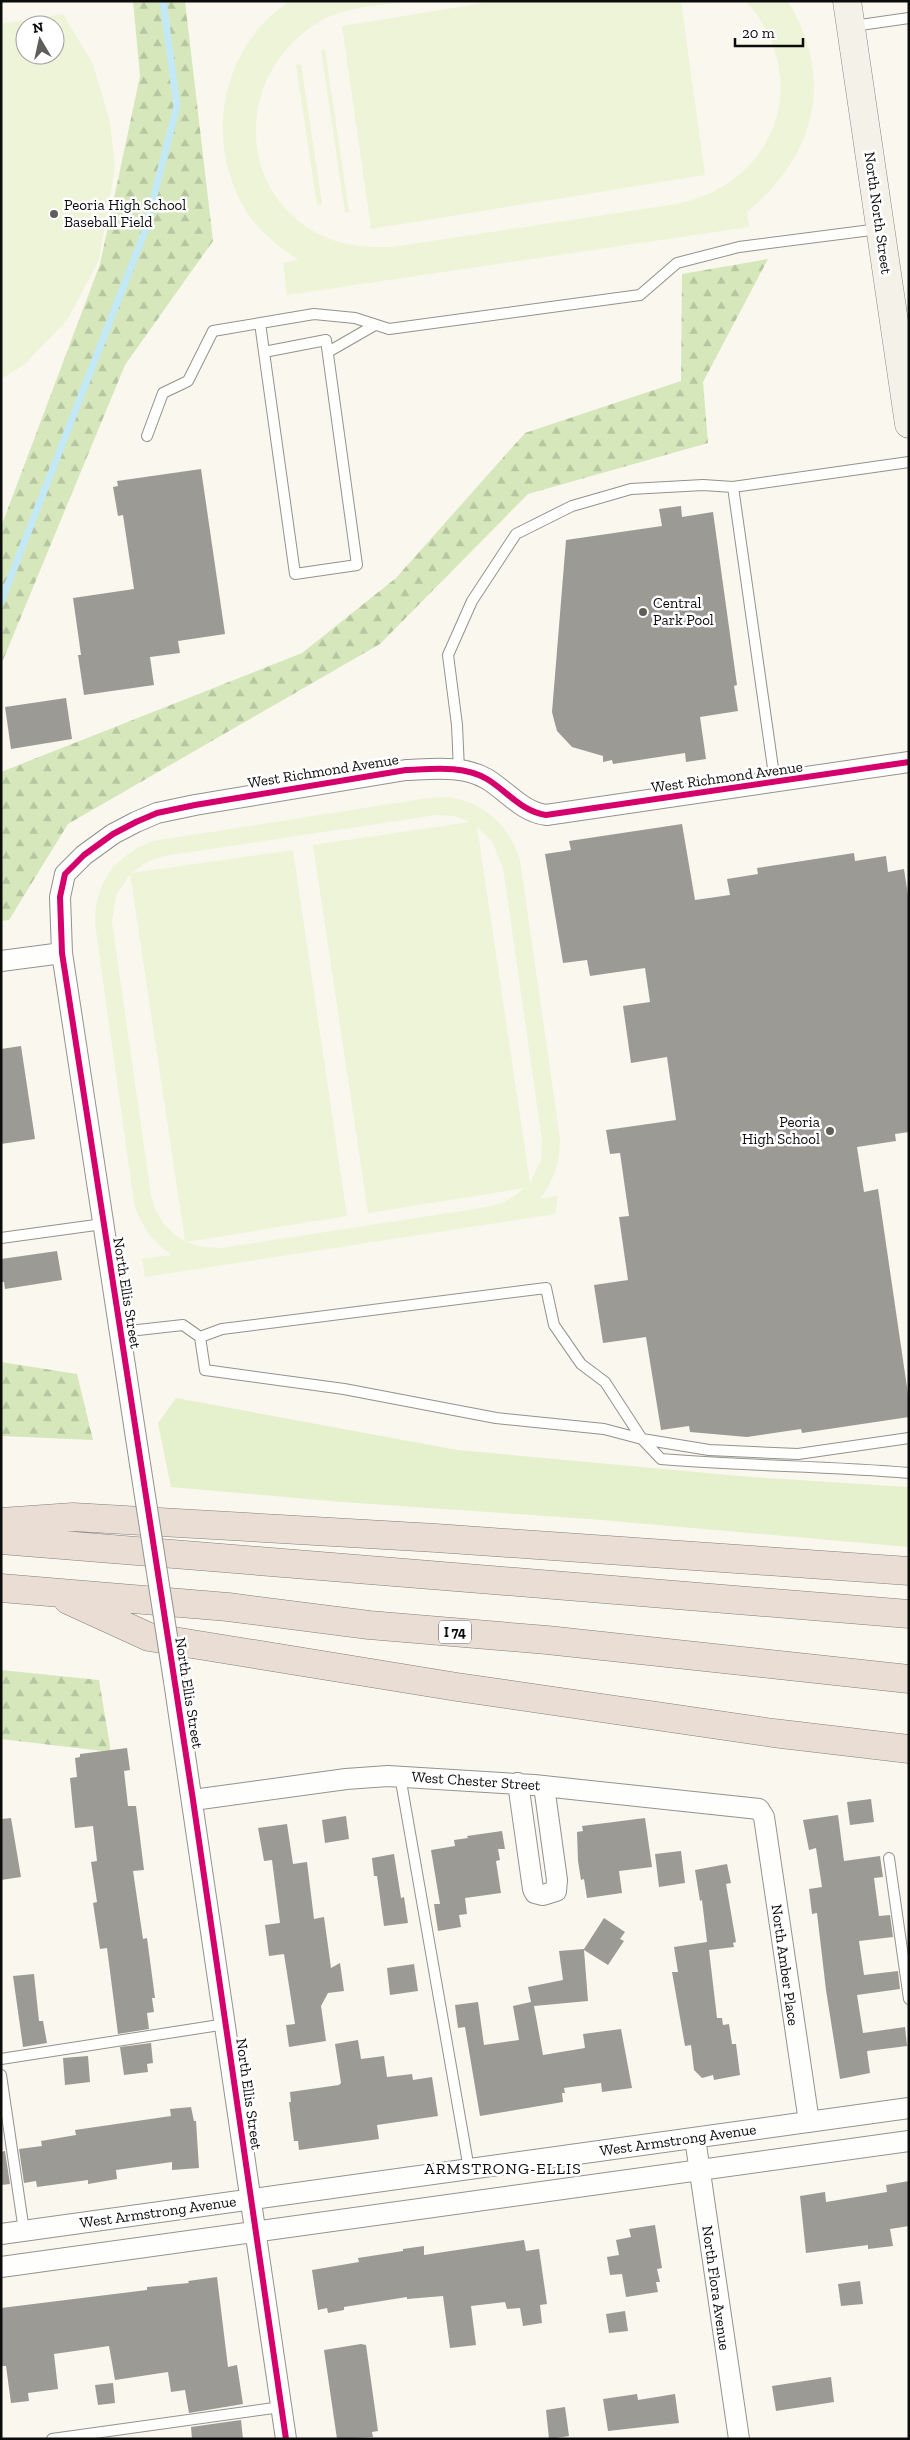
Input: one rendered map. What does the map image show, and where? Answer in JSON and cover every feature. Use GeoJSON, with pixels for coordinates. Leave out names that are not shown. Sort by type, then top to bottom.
{"type":"FeatureCollection","features":[{"type":"Feature","properties":{"kind":"highway"},"geometry":{"type":"LineString","coordinates":[[1,1522],[83,1518],[446,1539],[909,1571]]}},
{"type":"Feature","properties":{"kind":"highway"},"geometry":{"type":"LineString","coordinates":[[1,1540],[909,1614]]}},
{"type":"Feature","properties":{"kind":"highway","name":"I 74"},"geometry":{"type":"LineString","coordinates":[[1,1588],[228,1607],[369,1625],[547,1640],[909,1679]]}},
{"type":"Feature","properties":{"kind":"highway"},"geometry":{"type":"LineString","coordinates":[[51,1593],[149,1637],[457,1687],[773,1733],[909,1749]]}},
{"type":"Feature","properties":{"kind":"street","name":"North North Street"},"geometry":{"type":"LineString","coordinates":[[849,14],[880,229],[904,361],[908,419]]}},
{"type":"Feature","properties":{"kind":"street","name":"West Richmond Avenue"},"geometry":{"type":"LineString","coordinates":[[62,953],[60,896],[65,874],[84,855],[113,834],[136,822],[195,804],[397,772],[440,769],[472,772],[488,780],[519,805],[535,813],[546,815],[909,762]]}},
{"type":"Feature","properties":{"kind":"street"},"geometry":{"type":"LineString","coordinates":[[1,961],[62,953]]}},
{"type":"Feature","properties":{"kind":"street","name":"North Ellis Street"},"geometry":{"type":"LineString","coordinates":[[62,953],[193,1800],[286,2439]]}},
{"type":"Feature","properties":{"kind":"street","name":"West Chester Street"},"geometry":{"type":"LineString","coordinates":[[193,1800],[346,1779],[400,1776],[518,1783],[759,1809]]}},
{"type":"Feature","properties":{"kind":"street"},"geometry":{"type":"LineString","coordinates":[[518,1783],[533,1889],[535,1893],[543,1895],[556,1891],[557,1880],[544,1786]]}},
{"type":"Feature","properties":{"kind":"street","name":"North Amber Place"},"geometry":{"type":"LineString","coordinates":[[759,1809],[764,1817],[809,2122]]}},
{"type":"Feature","properties":{"kind":"street","name":"West Armstrong Avenue"},"geometry":{"type":"LineString","coordinates":[[1,2234],[909,2108]]}},
{"type":"Feature","properties":{"kind":"street","name":"North Flora Avenue"},"geometry":{"type":"LineString","coordinates":[[695,2138],[739,2439]]}},
{"type":"Feature","properties":{"kind":"street"},"geometry":{"type":"LineString","coordinates":[[1,2266],[909,2141]]}},
{"type":"Feature","properties":{"kind":"lane"},"geometry":{"type":"LineString","coordinates":[[849,14],[909,18]]}},
{"type":"Feature","properties":{"kind":"lane"},"geometry":{"type":"LineString","coordinates":[[147,436],[163,393],[188,381],[213,330],[314,314],[355,318],[389,330],[640,295],[677,263],[739,247],[880,229]]}},
{"type":"Feature","properties":{"kind":"lane"},"geometry":{"type":"LineString","coordinates":[[260,323],[264,352],[295,574],[357,565],[326,340],[264,352]]}},
{"type":"Feature","properties":{"kind":"lane"},"geometry":{"type":"LineString","coordinates":[[328,352],[375,325]]}},
{"type":"Feature","properties":{"kind":"lane"},"geometry":{"type":"LineString","coordinates":[[459,770],[457,725],[448,654],[472,601],[516,534],[572,506],[631,489],[703,485],[732,487],[909,462]]}},
{"type":"Feature","properties":{"kind":"lane"},"geometry":{"type":"LineString","coordinates":[[732,487],[775,782]]}},
{"type":"Feature","properties":{"kind":"lane"},"geometry":{"type":"LineString","coordinates":[[1,1238],[103,1224]]}},
{"type":"Feature","properties":{"kind":"lane"},"geometry":{"type":"LineString","coordinates":[[200,1337],[222,1329],[546,1288],[554,1325],[581,1364],[606,1382],[642,1439],[660,1460],[750,1466],[823,1467],[909,1473]]}},
{"type":"Feature","properties":{"kind":"lane"},"geometry":{"type":"LineString","coordinates":[[120,1332],[183,1325],[200,1337],[205,1370],[344,1389],[496,1418],[604,1430],[642,1439],[709,1450],[798,1454],[909,1438]]}},
{"type":"Feature","properties":{"kind":"lane"},"geometry":{"type":"LineString","coordinates":[[400,1776],[468,2170]]}},
{"type":"Feature","properties":{"kind":"lane"},"geometry":{"type":"LineString","coordinates":[[889,1858],[909,1999]]}},
{"type":"Feature","properties":{"kind":"lane"},"geometry":{"type":"LineString","coordinates":[[1,2059],[226,2024]]}},
{"type":"Feature","properties":{"kind":"lane"},"geometry":{"type":"LineString","coordinates":[[1,2075],[24,2231]]}},
{"type":"Feature","properties":{"kind":"lane"},"geometry":{"type":"LineString","coordinates":[[52,2439],[281,2407]]}},
{"type":"Feature","properties":{"kind":"green space"},"geometry":{"type":"Polygon","coordinates":[[[133,1],[185,1],[213,241],[125,365],[1,665],[1,527],[100,264],[140,76],[133,1]]]}},
{"type":"Feature","properties":{"kind":"green space"},"geometry":{"type":"Polygon","coordinates":[[[290,1],[409,1],[352,9],[321,21],[293,42],[273,68],[261,97],[256,128],[259,159],[271,188],[290,214],[319,234],[346,244],[392,247],[677,204],[711,192],[740,174],[761,151],[774,124],[780,94],[778,63],[767,31],[746,1],[788,1],[803,30],[811,59],[814,87],[811,115],[803,141],[789,166],[770,190],[747,212],[749,227],[287,295],[283,263],[298,260],[278,245],[248,214],[234,187],[226,158],[223,128],[225,99],[234,70],[247,44],[266,21],[290,1]]]}},
{"type":"Feature","properties":{"kind":"green space"},"geometry":{"type":"Polygon","coordinates":[[[496,1],[681,1],[705,175],[371,229],[342,26],[496,1]]]}},
{"type":"Feature","properties":{"kind":"green space","name":"Peoria High School Baseball Field"},"geometry":{"type":"Polygon","coordinates":[[[65,17],[93,64],[110,122],[115,168],[99,260],[68,319],[24,365],[1,379],[1,24],[15,22],[15,65],[65,65],[65,17]]]}},
{"type":"Feature","properties":{"kind":"green space"},"geometry":{"type":"Polygon","coordinates":[[[325,49],[349,212],[345,213],[321,50],[325,49]]]}},
{"type":"Feature","properties":{"kind":"green space"},"geometry":{"type":"Polygon","coordinates":[[[301,64],[322,204],[317,205],[296,65],[301,64]]]}},
{"type":"Feature","properties":{"kind":"green space"},"geometry":{"type":"Polygon","coordinates":[[[768,259],[703,382],[708,443],[528,494],[380,644],[68,824],[9,920],[1,921],[1,772],[302,653],[396,578],[525,433],[681,381],[682,274],[768,259]]]}},
{"type":"Feature","properties":{"kind":"green space"},"geometry":{"type":"Polygon","coordinates":[[[447,797],[472,804],[483,810],[502,826],[515,847],[520,860],[560,1139],[559,1155],[555,1170],[549,1185],[540,1199],[558,1196],[555,1214],[145,1277],[142,1259],[172,1255],[148,1232],[140,1219],[134,1203],[95,924],[98,896],[109,873],[128,854],[153,841],[428,798],[447,797]],[[436,815],[164,856],[147,862],[131,873],[293,850],[347,1216],[186,1242],[203,1247],[221,1248],[487,1207],[505,1202],[525,1188],[368,1213],[313,845],[470,822],[455,816],[436,815]],[[477,826],[530,1183],[541,1160],[542,1141],[503,868],[492,841],[477,826]],[[130,874],[116,896],[112,922],[151,1195],[155,1209],[167,1228],[185,1241],[130,874]]]}},
{"type":"Feature","properties":{"kind":"green space"},"geometry":{"type":"Polygon","coordinates":[[[1,1362],[77,1374],[93,1440],[1,1436],[1,1362]]]}},
{"type":"Feature","properties":{"kind":"green space"},"geometry":{"type":"Polygon","coordinates":[[[176,1398],[457,1450],[751,1477],[909,1487],[909,1547],[590,1519],[342,1502],[171,1487],[158,1423],[176,1398]]]}},
{"type":"Feature","properties":{"kind":"green space"},"geometry":{"type":"Polygon","coordinates":[[[1,1670],[99,1680],[111,1752],[1,1739],[1,1670]]]}},
{"type":"Feature","properties":{"kind":"building"},"geometry":{"type":"Polygon","coordinates":[[[201,469],[225,634],[178,641],[180,653],[150,657],[154,685],[84,695],[78,655],[81,655],[73,598],[134,589],[123,515],[118,516],[113,487],[118,486],[117,481],[201,469]]]}},
{"type":"Feature","properties":{"kind":"building","name":"Central Park Pool"},"geometry":{"type":"Polygon","coordinates":[[[681,506],[682,517],[713,512],[737,685],[734,686],[738,711],[700,717],[706,759],[686,762],[685,753],[613,764],[612,760],[603,762],[603,756],[572,747],[557,731],[552,712],[566,540],[662,526],[659,509],[681,506]]]}},
{"type":"Feature","properties":{"kind":"building"},"geometry":{"type":"Polygon","coordinates":[[[66,698],[72,739],[11,749],[5,707],[66,698]]]}},
{"type":"Feature","properties":{"kind":"building","name":"Peoria High School"},"geometry":{"type":"Polygon","coordinates":[[[682,824],[695,900],[730,895],[727,879],[758,874],[757,868],[854,853],[855,861],[886,856],[888,872],[904,869],[909,902],[909,1132],[895,1134],[896,1141],[857,1147],[864,1192],[878,1189],[909,1401],[909,1417],[802,1433],[801,1429],[747,1437],[690,1432],[689,1426],[661,1430],[646,1337],[603,1343],[594,1285],[628,1280],[619,1217],[629,1216],[620,1153],[610,1154],[606,1130],[676,1120],[667,1057],[631,1063],[623,1006],[650,1002],[645,968],[590,976],[587,960],[563,963],[545,854],[571,850],[569,841],[682,824]]]}},
{"type":"Feature","properties":{"kind":"building"},"geometry":{"type":"Polygon","coordinates":[[[21,1046],[35,1139],[1,1144],[1,1049],[21,1046]]]}},
{"type":"Feature","properties":{"kind":"building"},"geometry":{"type":"Polygon","coordinates":[[[57,1251],[62,1280],[5,1289],[4,1282],[1,1282],[1,1259],[57,1251]]]}},
{"type":"Feature","properties":{"kind":"building"},"geometry":{"type":"Polygon","coordinates":[[[127,1748],[130,1770],[124,1771],[128,1806],[136,1806],[144,1870],[133,1871],[143,1939],[147,1938],[155,1998],[152,1998],[154,2012],[147,2013],[149,2029],[118,2034],[107,1948],[100,1949],[93,1903],[97,1902],[91,1862],[97,1861],[93,1826],[75,1828],[70,1778],[77,1777],[75,1758],[80,1757],[80,1754],[127,1748]]]}},
{"type":"Feature","properties":{"kind":"building"},"geometry":{"type":"Polygon","coordinates":[[[871,1799],[874,1822],[850,1825],[847,1802],[871,1799]]]}},
{"type":"Feature","properties":{"kind":"building"},"geometry":{"type":"Polygon","coordinates":[[[838,1815],[844,1861],[880,1856],[883,1877],[874,1878],[879,1916],[890,1915],[893,1937],[859,1941],[864,1975],[898,1971],[900,1989],[857,1995],[863,2033],[905,2027],[907,2046],[867,2051],[870,2073],[840,2079],[826,1990],[817,1913],[812,1914],[809,1889],[822,1887],[816,1848],[809,1850],[803,1820],[838,1815]]]}},
{"type":"Feature","properties":{"kind":"building"},"geometry":{"type":"Polygon","coordinates":[[[346,1816],[349,1839],[325,1843],[322,1820],[346,1816]]]}},
{"type":"Feature","properties":{"kind":"building"},"geometry":{"type":"Polygon","coordinates":[[[11,1818],[21,1877],[1,1880],[1,1819],[11,1818]]]}},
{"type":"Feature","properties":{"kind":"building"},"geometry":{"type":"Polygon","coordinates":[[[645,1818],[652,1867],[619,1871],[622,1893],[587,1898],[584,1879],[581,1880],[578,1861],[577,1832],[583,1831],[582,1826],[645,1818]]]}},
{"type":"Feature","properties":{"kind":"building"},"geometry":{"type":"Polygon","coordinates":[[[287,1824],[293,1864],[307,1862],[314,1919],[324,1917],[331,1968],[340,1963],[344,1991],[328,1993],[321,2006],[326,2041],[289,2047],[286,2025],[295,2024],[284,1954],[269,1956],[265,1925],[280,1923],[272,1860],[264,1861],[258,1828],[287,1824]]]}},
{"type":"Feature","properties":{"kind":"building"},"geometry":{"type":"Polygon","coordinates":[[[502,1831],[505,1849],[498,1849],[500,1860],[496,1861],[501,1893],[465,1898],[467,1914],[459,1915],[461,1927],[438,1931],[434,1904],[440,1904],[431,1850],[455,1846],[454,1840],[468,1838],[467,1836],[502,1831]]]}},
{"type":"Feature","properties":{"kind":"building"},"geometry":{"type":"Polygon","coordinates":[[[681,1851],[685,1883],[659,1887],[655,1854],[681,1851]]]}},
{"type":"Feature","properties":{"kind":"building"},"geometry":{"type":"Polygon","coordinates":[[[394,1854],[401,1898],[404,1897],[408,1923],[384,1926],[377,1876],[374,1876],[372,1858],[394,1854]]]}},
{"type":"Feature","properties":{"kind":"building"},"geometry":{"type":"Polygon","coordinates":[[[727,1864],[731,1883],[726,1884],[736,1942],[733,1943],[734,1947],[709,1950],[717,2018],[722,2018],[723,2025],[729,2024],[732,2044],[736,2044],[740,2075],[714,2080],[713,2075],[702,2078],[694,2070],[691,2045],[685,2046],[672,1972],[678,1972],[674,1947],[707,1942],[702,1900],[700,1901],[695,1870],[727,1864]]]}},
{"type":"Feature","properties":{"kind":"building"},"geometry":{"type":"Polygon","coordinates":[[[604,1918],[625,1932],[620,1939],[624,1941],[608,1965],[584,1950],[588,2001],[534,2006],[543,2055],[585,2048],[583,2034],[621,2029],[632,2088],[602,2092],[601,2083],[564,2088],[565,2093],[562,2093],[563,2102],[480,2116],[465,2027],[458,2028],[455,2005],[478,2002],[484,2045],[519,2040],[513,2006],[531,2002],[528,1987],[563,1980],[559,1951],[584,1949],[604,1918]]]}},
{"type":"Feature","properties":{"kind":"building"},"geometry":{"type":"Polygon","coordinates":[[[414,1964],[418,1991],[390,1995],[387,1968],[414,1964]]]}},
{"type":"Feature","properties":{"kind":"building"},"geometry":{"type":"Polygon","coordinates":[[[34,1974],[39,2021],[43,2021],[47,2043],[23,2047],[13,1976],[34,1974]]]}},
{"type":"Feature","properties":{"kind":"building"},"geometry":{"type":"Polygon","coordinates":[[[358,2040],[361,2059],[384,2056],[387,2077],[412,2074],[413,2080],[432,2077],[438,2116],[377,2125],[379,2139],[299,2150],[298,2141],[294,2141],[289,2102],[291,2102],[290,2092],[339,2085],[341,2083],[335,2044],[358,2040]]]}},
{"type":"Feature","properties":{"kind":"building"},"geometry":{"type":"Polygon","coordinates":[[[151,2043],[153,2063],[147,2064],[148,2072],[124,2075],[120,2047],[151,2043]]]}},
{"type":"Feature","properties":{"kind":"building"},"geometry":{"type":"Polygon","coordinates":[[[88,2056],[90,2082],[65,2085],[63,2058],[88,2056]]]}},
{"type":"Feature","properties":{"kind":"building"},"geometry":{"type":"Polygon","coordinates":[[[191,2107],[194,2121],[196,2121],[199,2168],[172,2170],[172,2162],[116,2170],[117,2179],[88,2184],[88,2180],[37,2187],[36,2181],[24,2183],[19,2149],[42,2146],[41,2141],[76,2135],[75,2130],[171,2116],[170,2109],[191,2107]]]}},
{"type":"Feature","properties":{"kind":"building"},"geometry":{"type":"Polygon","coordinates":[[[5,2151],[10,2184],[1,2185],[1,2152],[5,2151]]]}},
{"type":"Feature","properties":{"kind":"building"},"geometry":{"type":"Polygon","coordinates":[[[909,2181],[909,2226],[890,2229],[893,2246],[868,2249],[868,2245],[806,2253],[800,2196],[825,2192],[826,2202],[887,2192],[886,2185],[909,2181]]]}},
{"type":"Feature","properties":{"kind":"building"},"geometry":{"type":"Polygon","coordinates":[[[655,2225],[662,2268],[657,2269],[660,2282],[656,2282],[658,2292],[626,2297],[622,2274],[610,2275],[607,2257],[619,2255],[616,2240],[631,2237],[629,2229],[655,2225]]]}},
{"type":"Feature","properties":{"kind":"building"},"geometry":{"type":"Polygon","coordinates":[[[524,2240],[526,2251],[539,2249],[547,2304],[540,2305],[542,2323],[523,2326],[520,2308],[507,2309],[505,2302],[471,2306],[476,2345],[450,2348],[443,2296],[407,2299],[407,2297],[344,2307],[344,2310],[328,2313],[327,2308],[318,2310],[312,2270],[359,2262],[358,2258],[424,2246],[424,2255],[524,2240]]]}},
{"type":"Feature","properties":{"kind":"building"},"geometry":{"type":"Polygon","coordinates":[[[217,2277],[228,2367],[237,2365],[243,2404],[189,2413],[185,2390],[171,2392],[168,2372],[115,2380],[109,2346],[54,2354],[58,2389],[28,2393],[29,2401],[11,2403],[6,2366],[1,2366],[1,2308],[147,2290],[147,2287],[189,2283],[188,2281],[217,2277]]]}},
{"type":"Feature","properties":{"kind":"building"},"geometry":{"type":"Polygon","coordinates":[[[860,2281],[863,2304],[841,2306],[838,2284],[860,2281]]]}},
{"type":"Feature","properties":{"kind":"building"},"geometry":{"type":"Polygon","coordinates":[[[625,2311],[628,2331],[609,2333],[606,2314],[625,2311]]]}},
{"type":"Feature","properties":{"kind":"building"},"geometry":{"type":"Polygon","coordinates":[[[361,2344],[366,2345],[378,2431],[372,2432],[373,2437],[337,2439],[324,2350],[361,2344]]]}},
{"type":"Feature","properties":{"kind":"building"},"geometry":{"type":"Polygon","coordinates":[[[831,2377],[834,2402],[776,2411],[772,2386],[831,2377]]]}},
{"type":"Feature","properties":{"kind":"building"},"geometry":{"type":"Polygon","coordinates":[[[113,2383],[115,2403],[98,2405],[95,2385],[113,2383]]]}},
{"type":"Feature","properties":{"kind":"building"},"geometry":{"type":"Polygon","coordinates":[[[637,2394],[638,2400],[675,2394],[679,2423],[608,2431],[603,2399],[637,2394]]]}},
{"type":"Feature","properties":{"kind":"building"},"geometry":{"type":"Polygon","coordinates":[[[565,2407],[569,2436],[549,2439],[546,2410],[565,2407]]]}},
{"type":"Feature","properties":{"kind":"building"},"geometry":{"type":"Polygon","coordinates":[[[241,2420],[243,2439],[192,2439],[191,2427],[241,2420]]]}},
{"type":"Feature","properties":{"kind":"waterway"},"geometry":{"type":"LineString","coordinates":[[1,602],[145,231],[177,106],[163,1]]}},
{"type":"Feature","properties":{"kind":"cycle path"},"geometry":{"type":"LineString","coordinates":[[286,2439],[193,1800],[62,953],[60,897],[65,874],[84,855],[113,834],[157,813],[406,770],[448,769],[478,775],[495,784],[529,810],[546,815],[909,762]]}},
{"type":"Feature","properties":{"kind":"place","name":"Peoria High School Baseball Field"},"geometry":{"type":"Point","coordinates":[54,214]}},
{"type":"Feature","properties":{"kind":"place","name":"Central Park Pool"},"geometry":{"type":"Point","coordinates":[643,612]}},
{"type":"Feature","properties":{"kind":"place","name":"Peoria High School"},"geometry":{"type":"Point","coordinates":[830,1131]}},
{"type":"Feature","properties":{"kind":"district","name":"ARMSTRONG-ELLIS"},"geometry":{"type":"Point","coordinates":[503,2168]}}]}
